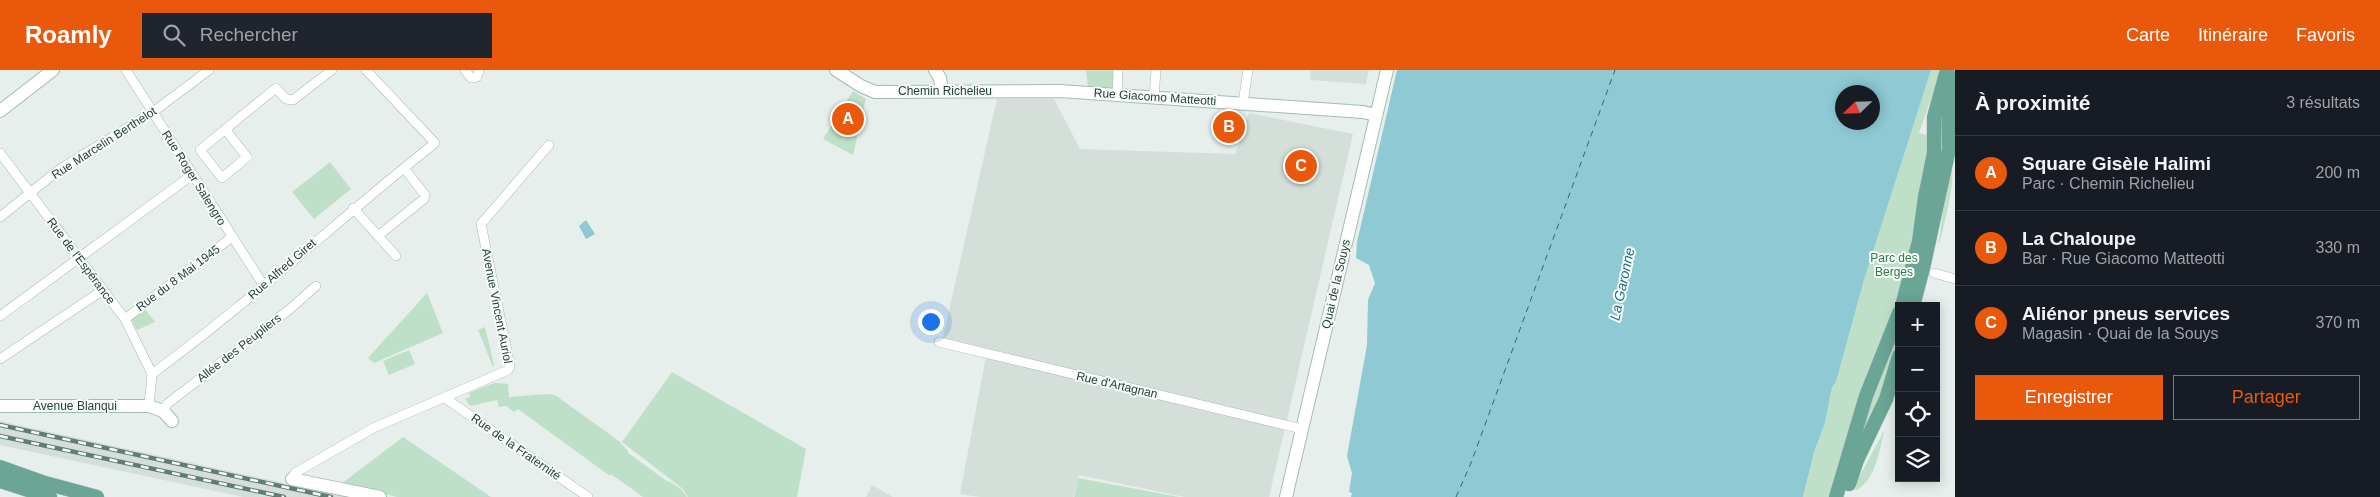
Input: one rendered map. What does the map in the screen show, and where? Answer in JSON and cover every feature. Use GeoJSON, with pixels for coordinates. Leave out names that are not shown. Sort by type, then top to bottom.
{"type":"FeatureCollection","features":[{"type":"Feature","properties":{"kind":"main road"},"geometry":{"type":"LineString","coordinates":[[1903,302],[1919,241],[1934,146],[1934,117],[1947,70]]}},
{"type":"Feature","properties":{"kind":"main road"},"geometry":{"type":"LineString","coordinates":[[1914,302],[1952,149],[1948,104],[1955,78]]}},
{"type":"Feature","properties":{"kind":"main road"},"geometry":{"type":"LineString","coordinates":[[1836,497],[1866,396],[1895,323]]}},
{"type":"Feature","properties":{"kind":"main road"},"geometry":{"type":"LineString","coordinates":[[1845,497],[1853,470],[1886,399],[1895,369]]}},
{"type":"Feature","properties":{"kind":"main road"},"geometry":{"type":"LineString","coordinates":[[0,467],[21,489],[97,497]]}},
{"type":"Feature","properties":{"kind":"main road"},"geometry":{"type":"LineString","coordinates":[[0,481],[50,497]]}},
{"type":"Feature","properties":{"kind":"street"},"geometry":{"type":"LineString","coordinates":[[0,111],[53,70]]}},
{"type":"Feature","properties":{"kind":"street","name":"Rue Roger Salengro"},"geometry":{"type":"LineString","coordinates":[[126,70],[264,286]]}},
{"type":"Feature","properties":{"kind":"street","name":"Rue Marcelin Berthelot"},"geometry":{"type":"LineString","coordinates":[[0,217],[60,169],[153,112],[209,70]]}},
{"type":"Feature","properties":{"kind":"street"},"geometry":{"type":"LineString","coordinates":[[224,129],[248,157],[222,178],[200,150],[224,129],[276,88],[286,99],[293,100],[332,70]]}},
{"type":"Feature","properties":{"kind":"street","name":"Rue Alfred Giret"},"geometry":{"type":"LineString","coordinates":[[152,374],[184,351],[264,286],[353,208],[435,143],[366,70]]}},
{"type":"Feature","properties":{"kind":"street"},"geometry":{"type":"LineString","coordinates":[[465,70],[471,78],[477,77],[479,70]]}},
{"type":"Feature","properties":{"kind":"street","name":"Chemin Richelieu"},"geometry":{"type":"LineString","coordinates":[[836,70],[861,86],[876,92],[1060,91]]}},
{"type":"Feature","properties":{"kind":"street"},"geometry":{"type":"LineString","coordinates":[[935,70],[940,78],[942,91]]}},
{"type":"Feature","properties":{"kind":"street"},"geometry":{"type":"LineString","coordinates":[[1117,94],[1118,70]]}},
{"type":"Feature","properties":{"kind":"street"},"geometry":{"type":"LineString","coordinates":[[1154,97],[1156,70]]}},
{"type":"Feature","properties":{"kind":"street"},"geometry":{"type":"LineString","coordinates":[[1244,103],[1248,70]]}},
{"type":"Feature","properties":{"kind":"street","name":"Quai de la Souys"},"geometry":{"type":"LineString","coordinates":[[1372,114],[1378,70]]}},
{"type":"Feature","properties":{"kind":"street","name":"Quai de la Souys"},"geometry":{"type":"LineString","coordinates":[[1286,497],[1299,428],[1372,114],[1386,70]]}},
{"type":"Feature","properties":{"kind":"street","name":"Rue Giacomo Matteotti"},"geometry":{"type":"LineString","coordinates":[[1060,91],[1244,103],[1372,114]]}},
{"type":"Feature","properties":{"kind":"street","name":"Avenue Vincent Auriol"},"geometry":{"type":"LineString","coordinates":[[292,479],[295,473],[373,428],[504,373],[510,366],[481,224],[550,144]]}},
{"type":"Feature","properties":{"kind":"street"},"geometry":{"type":"LineString","coordinates":[[1934,146],[1952,149]]}},
{"type":"Feature","properties":{"kind":"street","name":"Rue de l'Espérance"},"geometry":{"type":"LineString","coordinates":[[0,153],[125,319],[152,374]]}},
{"type":"Feature","properties":{"kind":"street"},"geometry":{"type":"LineString","coordinates":[[379,235],[424,199],[425,195],[404,168]]}},
{"type":"Feature","properties":{"kind":"street"},"geometry":{"type":"LineString","coordinates":[[0,316],[192,175]]}},
{"type":"Feature","properties":{"kind":"street"},"geometry":{"type":"LineString","coordinates":[[353,208],[396,256]]}},
{"type":"Feature","properties":{"kind":"street","name":"Rue du 8 Mai 1945"},"geometry":{"type":"LineString","coordinates":[[125,319],[232,237]]}},
{"type":"Feature","properties":{"kind":"street"},"geometry":{"type":"LineString","coordinates":[[1934,273],[1955,278]]}},
{"type":"Feature","properties":{"kind":"street","name":"Allée des Peupliers"},"geometry":{"type":"LineString","coordinates":[[163,411],[167,404],[290,309],[316,286]]}},
{"type":"Feature","properties":{"kind":"street"},"geometry":{"type":"LineString","coordinates":[[0,359],[103,290]]}},
{"type":"Feature","properties":{"kind":"street","name":"Rue d'Artagnan"},"geometry":{"type":"LineString","coordinates":[[939,342],[1299,428]]}},
{"type":"Feature","properties":{"kind":"street"},"geometry":{"type":"LineString","coordinates":[[149,406],[152,374]]}},
{"type":"Feature","properties":{"kind":"street","name":"Rue de la Fraternité"},"geometry":{"type":"LineString","coordinates":[[445,398],[588,497]]}},
{"type":"Feature","properties":{"kind":"street","name":"Avenue Blanqui"},"geometry":{"type":"LineString","coordinates":[[0,406],[149,406],[163,411]]}},
{"type":"Feature","properties":{"kind":"street"},"geometry":{"type":"LineString","coordinates":[[163,411],[172,421]]}},
{"type":"Feature","properties":{"kind":"street","name":"Quai de la Souys"},"geometry":{"type":"LineString","coordinates":[[1278,497],[1299,428]]}},
{"type":"Feature","properties":{"kind":"street"},"geometry":{"type":"LineString","coordinates":[[292,479],[380,497]]}},
{"type":"Feature","properties":{"kind":"shaded area"},"geometry":{"type":"Polygon","coordinates":[[[1311,70],[1369,70],[1366,84],[1310,80],[1311,70]]]}},
{"type":"Feature","properties":{"kind":"shaded area"},"geometry":{"type":"Polygon","coordinates":[[[997,99],[1054,99],[1080,149],[1235,154],[1249,113],[1353,134],[1269,497],[1185,497],[1079,475],[1073,497],[980,497],[960,494],[986,356],[941,346],[997,99]]]}},
{"type":"Feature","properties":{"kind":"shaded area"},"geometry":{"type":"Polygon","coordinates":[[[0,421],[348,497],[243,497],[0,445],[0,421]]]}},
{"type":"Feature","properties":{"kind":"shaded area"},"geometry":{"type":"Polygon","coordinates":[[[872,485],[893,497],[866,497],[872,485]]]}},
{"type":"Feature","properties":{"kind":"green space"},"geometry":{"type":"Polygon","coordinates":[[[1086,70],[1115,70],[1114,88],[1088,87],[1086,70]]]}},
{"type":"Feature","properties":{"kind":"green space","name":"Parc des Berges"},"geometry":{"type":"Polygon","coordinates":[[[1931,70],[1941,70],[1919,133],[1928,135],[1930,143],[1900,302],[1895,302],[1895,314],[1857,402],[1844,445],[1846,446],[1841,464],[1838,464],[1829,497],[1803,497],[1814,452],[1825,423],[1832,386],[1836,382],[1864,280],[1931,70]]]}},
{"type":"Feature","properties":{"kind":"green space"},"geometry":{"type":"Polygon","coordinates":[[[853,91],[866,99],[853,155],[823,139],[853,91]]]}},
{"type":"Feature","properties":{"kind":"green space"},"geometry":{"type":"Polygon","coordinates":[[[330,162],[351,189],[314,219],[292,192],[330,162]]]}},
{"type":"Feature","properties":{"kind":"green space"},"geometry":{"type":"Polygon","coordinates":[[[1952,171],[1950,196],[1938,247],[1945,198],[1952,171]]]}},
{"type":"Feature","properties":{"kind":"green space"},"geometry":{"type":"Polygon","coordinates":[[[427,293],[443,333],[374,363],[368,358],[427,293]]]}},
{"type":"Feature","properties":{"kind":"green space"},"geometry":{"type":"Polygon","coordinates":[[[146,310],[155,322],[137,330],[131,319],[146,310]]]}},
{"type":"Feature","properties":{"kind":"green space"},"geometry":{"type":"Polygon","coordinates":[[[485,327],[494,365],[493,367],[478,330],[485,327]]]}},
{"type":"Feature","properties":{"kind":"green space"},"geometry":{"type":"Polygon","coordinates":[[[1895,337],[1895,359],[1883,400],[1873,423],[1854,447],[1895,337]]]}},
{"type":"Feature","properties":{"kind":"green space"},"geometry":{"type":"Polygon","coordinates":[[[409,350],[415,364],[389,375],[383,361],[409,350]]]}},
{"type":"Feature","properties":{"kind":"green space"},"geometry":{"type":"Polygon","coordinates":[[[672,372],[806,449],[797,497],[688,497],[683,489],[622,442],[672,372]]]}},
{"type":"Feature","properties":{"kind":"green space"},"geometry":{"type":"Polygon","coordinates":[[[494,383],[508,384],[509,397],[555,395],[619,441],[627,452],[668,482],[681,489],[687,497],[643,497],[611,474],[610,476],[518,409],[514,412],[506,406],[499,407],[497,400],[470,406],[465,399],[470,397],[469,393],[494,383]]]}},
{"type":"Feature","properties":{"kind":"green space"},"geometry":{"type":"Polygon","coordinates":[[[1885,429],[1872,473],[1868,480],[1855,491],[1858,479],[1885,429]]]}},
{"type":"Feature","properties":{"kind":"green space"},"geometry":{"type":"Polygon","coordinates":[[[403,437],[491,497],[397,497],[341,484],[403,437]]]}},
{"type":"Feature","properties":{"kind":"green space"},"geometry":{"type":"Polygon","coordinates":[[[1078,478],[1179,497],[1074,497],[1078,478]]]}},
{"type":"Feature","properties":{"kind":"water","name":"La Garonne"},"geometry":{"type":"Polygon","coordinates":[[[1397,70],[1931,70],[1864,280],[1836,382],[1832,387],[1825,423],[1814,452],[1803,497],[1351,497],[1352,493],[1349,492],[1352,473],[1347,456],[1367,345],[1368,300],[1375,283],[1369,265],[1356,258],[1357,242],[1397,70]]]}},
{"type":"Feature","properties":{"kind":"water"},"geometry":{"type":"Polygon","coordinates":[[[586,220],[595,234],[586,239],[579,226],[586,220]]]}},
{"type":"Feature","properties":{"kind":"ferry route"},"geometry":{"type":"LineString","coordinates":[[1456,497],[1471,463],[1615,70]]}},
{"type":"Feature","properties":{"kind":"railway"},"geometry":{"type":"LineString","coordinates":[[0,425],[331,497]]}},
{"type":"Feature","properties":{"kind":"railway"},"geometry":{"type":"LineString","coordinates":[[0,436],[284,497]]}},
{"type":"Feature","properties":{"kind":"place","name":"Square Gisèle Halimi"},"geometry":{"type":"Point","coordinates":[848,119]}},
{"type":"Feature","properties":{"kind":"place","name":"La Chaloupe"},"geometry":{"type":"Point","coordinates":[1229,127]}},
{"type":"Feature","properties":{"kind":"place","name":"Aliénor pneus services"},"geometry":{"type":"Point","coordinates":[1301,166]}}]}
